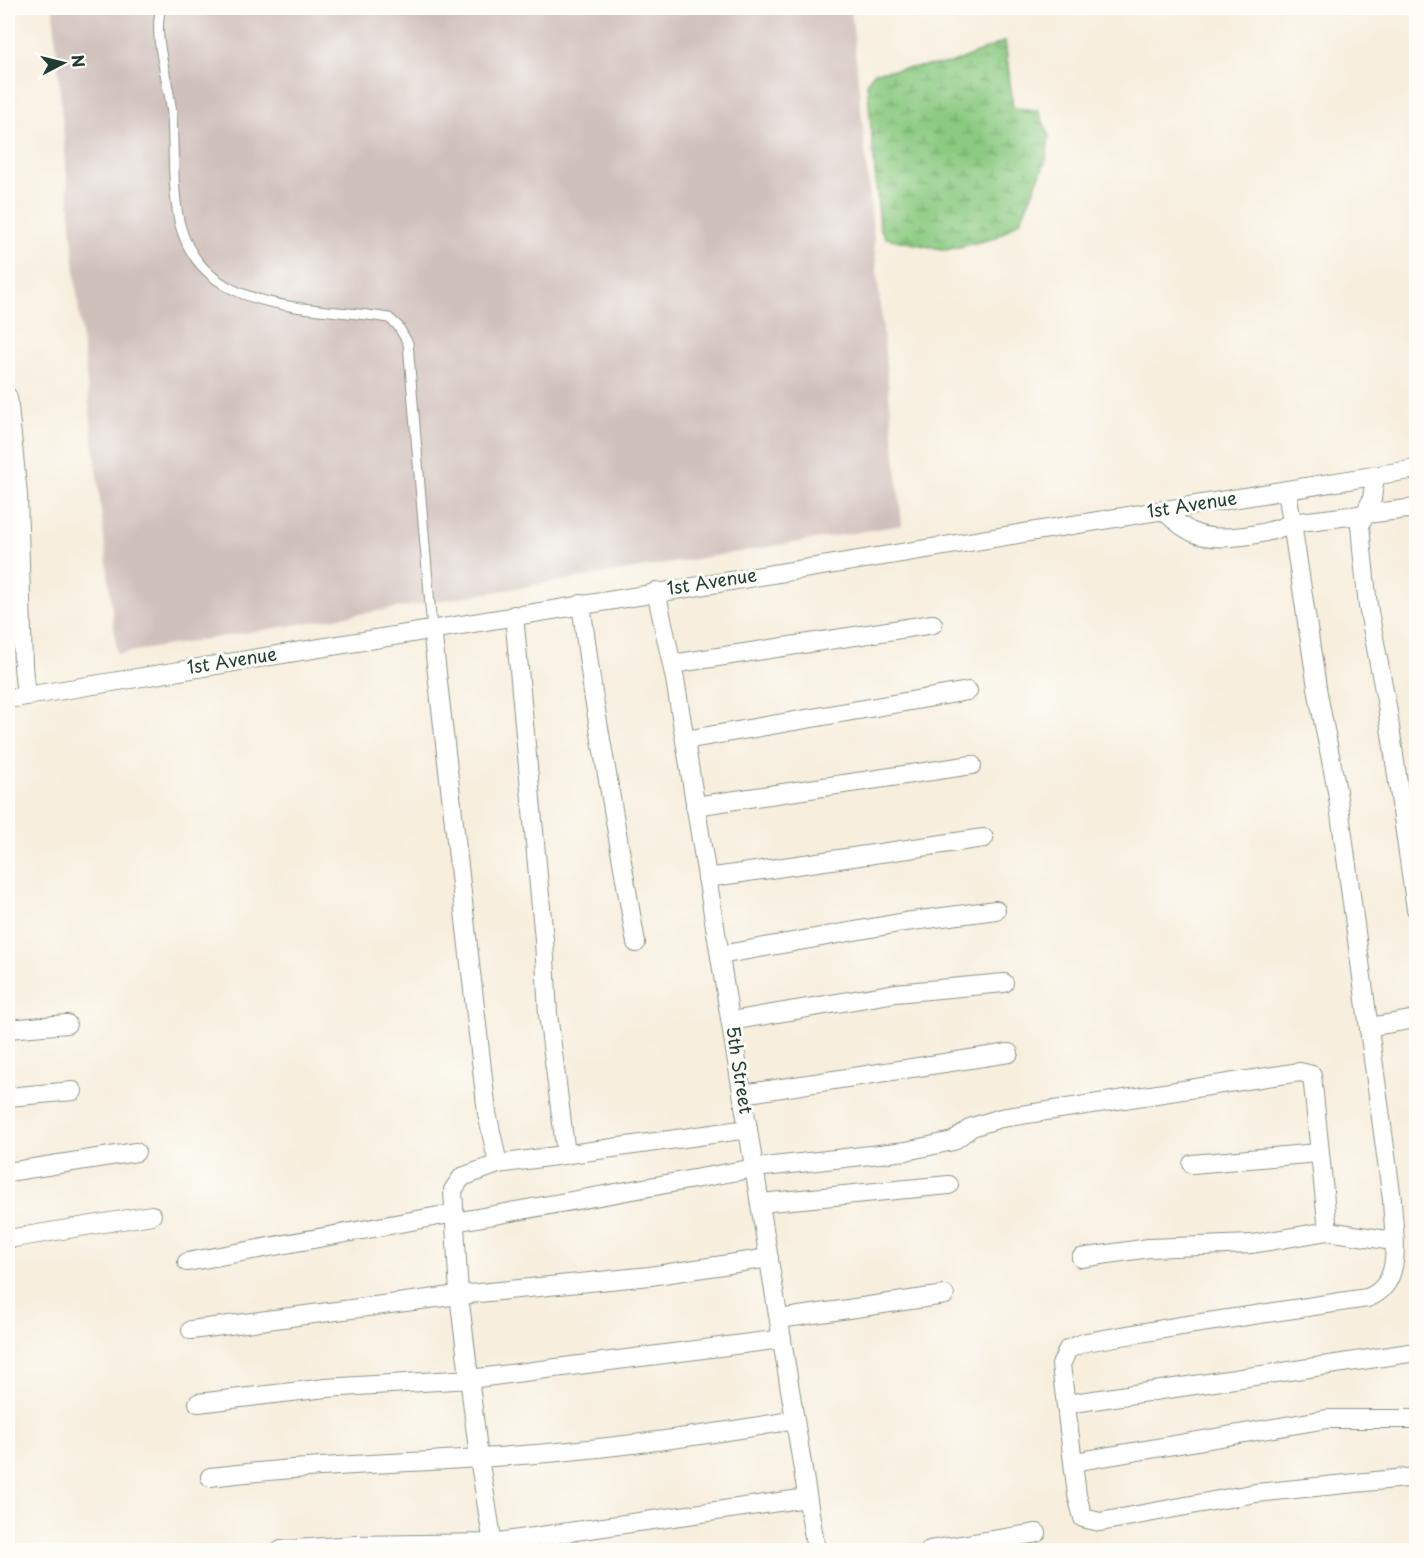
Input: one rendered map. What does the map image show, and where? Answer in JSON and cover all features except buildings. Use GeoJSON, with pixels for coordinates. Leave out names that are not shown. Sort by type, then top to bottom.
{"type":"FeatureCollection","features":[{"type":"Feature","properties":{"kind":"street"},"geometry":{"type":"LineString","coordinates":[[8,397],[18,495],[22,666],[26,696]]}},
{"type":"Feature","properties":{"kind":"street","name":"1st Avenue"},"geometry":{"type":"LineString","coordinates":[[8,699],[657,591],[1416,469]]}},
{"type":"Feature","properties":{"kind":"street"},"geometry":{"type":"LineString","coordinates":[[1375,476],[1372,499],[1360,524],[1368,606],[1387,706],[1416,909]]}},
{"type":"Feature","properties":{"kind":"street"},"geometry":{"type":"LineString","coordinates":[[1287,490],[1318,694],[1337,791],[1392,1200],[1395,1262],[1386,1287],[1379,1294],[1367,1298],[1181,1326],[1073,1346],[1063,1357],[1061,1365],[1082,1516],[1095,1521],[1257,1493],[1416,1477]]}},
{"type":"Feature","properties":{"kind":"street"},"geometry":{"type":"LineString","coordinates":[[1163,510],[1194,534],[1209,536],[1256,534],[1277,530],[1292,523],[1416,508]]}},
{"type":"Feature","properties":{"kind":"street","name":"5th Street"},"geometry":{"type":"LineString","coordinates":[[657,591],[685,740],[816,1551]]}},
{"type":"Feature","properties":{"kind":"street"},"geometry":{"type":"LineString","coordinates":[[581,604],[593,693],[636,943]]}},
{"type":"Feature","properties":{"kind":"street"},"geometry":{"type":"LineString","coordinates":[[514,615],[544,940],[548,1014],[566,1154]]}},
{"type":"Feature","properties":{"kind":"street"},"geometry":{"type":"LineString","coordinates":[[672,664],[933,624]]}},
{"type":"Feature","properties":{"kind":"street"},"geometry":{"type":"LineString","coordinates":[[432,629],[487,1113],[498,1164]]}},
{"type":"Feature","properties":{"kind":"street"},"geometry":{"type":"LineString","coordinates":[[685,740],[968,691]]}},
{"type":"Feature","properties":{"kind":"street"},"geometry":{"type":"LineString","coordinates":[[695,806],[972,765]]}},
{"type":"Feature","properties":{"kind":"street"},"geometry":{"type":"LineString","coordinates":[[707,878],[984,838]]}},
{"type":"Feature","properties":{"kind":"street"},"geometry":{"type":"LineString","coordinates":[[720,955],[905,922],[996,910]]}},
{"type":"Feature","properties":{"kind":"street"},"geometry":{"type":"LineString","coordinates":[[731,1021],[896,993],[1004,983]]}},
{"type":"Feature","properties":{"kind":"street"},"geometry":{"type":"LineString","coordinates":[[1369,1027],[1416,1019]]}},
{"type":"Feature","properties":{"kind":"street"},"geometry":{"type":"LineString","coordinates":[[8,1029],[67,1024]]}},
{"type":"Feature","properties":{"kind":"street"},"geometry":{"type":"LineString","coordinates":[[743,1094],[1010,1053]]}},
{"type":"Feature","properties":{"kind":"street"},"geometry":{"type":"LineString","coordinates":[[187,1262],[755,1168],[906,1151],[953,1141],[972,1127],[1002,1118],[1303,1071],[1313,1078],[1318,1153],[1328,1231]]}},
{"type":"Feature","properties":{"kind":"street"},"geometry":{"type":"LineString","coordinates":[[8,1097],[73,1091]]}},
{"type":"Feature","properties":{"kind":"street"},"geometry":{"type":"LineString","coordinates":[[493,1547],[479,1458],[459,1295],[453,1190],[462,1177],[498,1164],[748,1129]]}},
{"type":"Feature","properties":{"kind":"street"},"geometry":{"type":"LineString","coordinates":[[8,1172],[136,1152]]}},
{"type":"Feature","properties":{"kind":"street"},"geometry":{"type":"LineString","coordinates":[[1192,1164],[1318,1153]]}},
{"type":"Feature","properties":{"kind":"street"},"geometry":{"type":"LineString","coordinates":[[760,1203],[949,1185]]}},
{"type":"Feature","properties":{"kind":"street"},"geometry":{"type":"LineString","coordinates":[[8,1239],[152,1215]]}},
{"type":"Feature","properties":{"kind":"street"},"geometry":{"type":"LineString","coordinates":[[1081,1258],[1149,1248],[1252,1244],[1328,1231],[1393,1241]]}},
{"type":"Feature","properties":{"kind":"street"},"geometry":{"type":"LineString","coordinates":[[190,1330],[459,1295],[650,1276],[769,1258]]}},
{"type":"Feature","properties":{"kind":"street"},"geometry":{"type":"LineString","coordinates":[[779,1319],[945,1295]]}},
{"type":"Feature","properties":{"kind":"street"},"geometry":{"type":"LineString","coordinates":[[198,1403],[327,1388],[470,1379],[782,1339]]}},
{"type":"Feature","properties":{"kind":"street"},"geometry":{"type":"LineString","coordinates":[[1067,1404],[1416,1352]]}},
{"type":"Feature","properties":{"kind":"street"},"geometry":{"type":"LineString","coordinates":[[1074,1462],[1326,1419],[1416,1419]]}},
{"type":"Feature","properties":{"kind":"street"},"geometry":{"type":"LineString","coordinates":[[210,1477],[290,1467],[479,1458],[680,1439],[795,1420]]}},
{"type":"Feature","properties":{"kind":"street"},"geometry":{"type":"LineString","coordinates":[[281,1551],[355,1545],[493,1547],[807,1498]]}},
{"type":"Feature","properties":{"kind":"street"},"geometry":{"type":"LineString","coordinates":[[930,1551],[1037,1533]]}},
{"type":"Feature","properties":{"kind":"lane"},"geometry":{"type":"LineString","coordinates":[[160,8],[158,21],[171,102],[180,225],[195,258],[215,281],[252,300],[389,318],[398,326],[408,344],[432,629]]}},
{"type":"Feature","properties":{"kind":"shaded area"},"geometry":{"type":"Polygon","coordinates":[[[53,8],[851,8],[902,525],[117,654],[76,285],[53,8]]]}},
{"type":"Feature","properties":{"kind":"green space"},"geometry":{"type":"Polygon","coordinates":[[[1005,41],[1013,108],[1038,110],[1049,136],[1046,161],[1020,221],[995,238],[946,250],[886,238],[880,228],[867,82],[875,72],[953,63],[1005,41]]]}}]}
